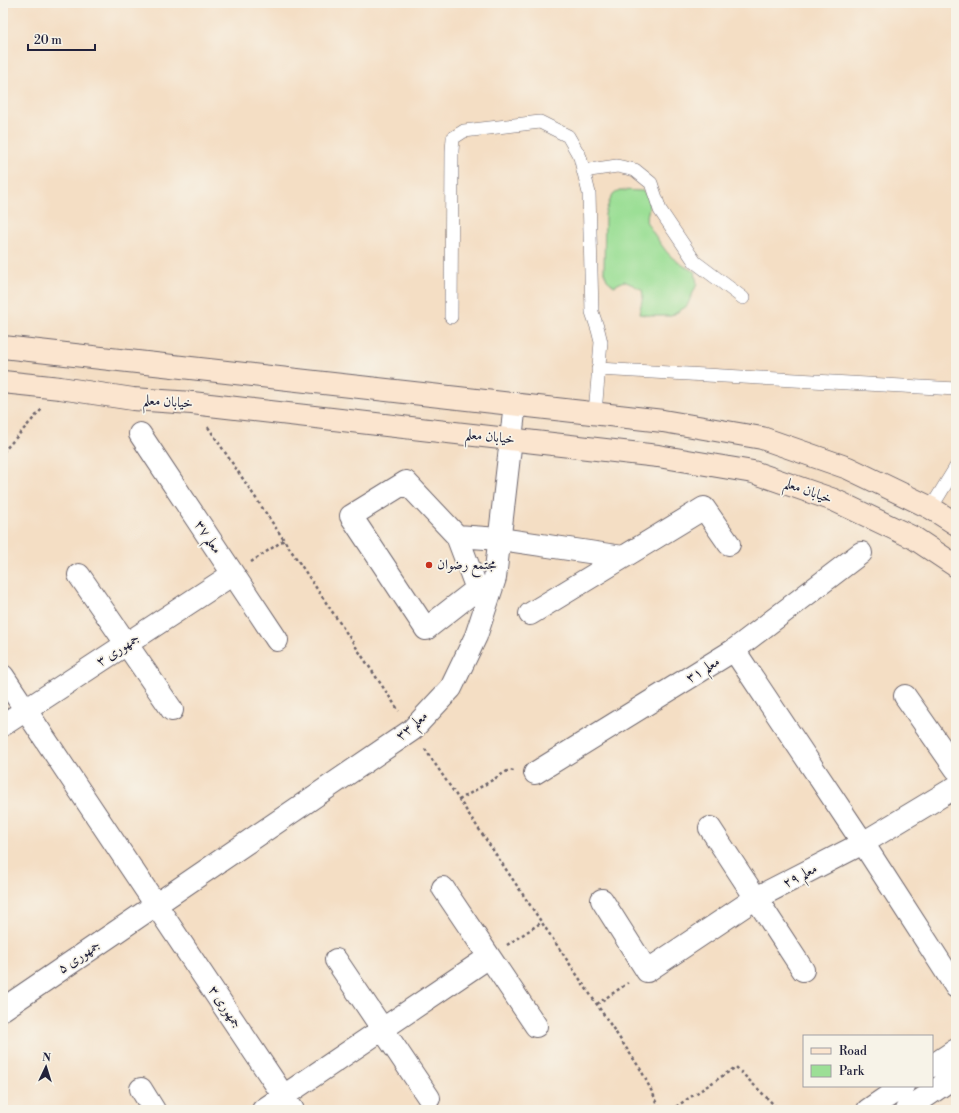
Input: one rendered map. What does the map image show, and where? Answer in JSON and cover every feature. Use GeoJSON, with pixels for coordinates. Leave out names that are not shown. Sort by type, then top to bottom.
{"type":"FeatureCollection","features":[{"type":"Feature","properties":{"kind":"main road"},"geometry":{"type":"LineString","coordinates":[[3,347],[663,421],[762,438],[848,468],[931,508],[956,524]]}},
{"type":"Feature","properties":{"kind":"main road","name":"خیابان معلم"},"geometry":{"type":"LineString","coordinates":[[3,382],[60,388],[133,399],[200,404],[658,456],[753,472],[834,500],[914,538],[956,566]]}},
{"type":"Feature","properties":{"kind":"street","name":"معلم ۳۳"},"geometry":{"type":"LineString","coordinates":[[156,904],[412,730],[450,688],[476,636],[496,578],[515,404]]}},
{"type":"Feature","properties":{"kind":"street","name":"معلم ۳۷"},"geometry":{"type":"LineString","coordinates":[[140,434],[277,640]]}},
{"type":"Feature","properties":{"kind":"street"},"geometry":{"type":"LineString","coordinates":[[457,536],[477,589],[426,629],[351,516],[406,482],[457,536],[500,539],[624,557]]}},
{"type":"Feature","properties":{"kind":"street"},"geometry":{"type":"LineString","coordinates":[[530,614],[704,508],[729,544]]}},
{"type":"Feature","properties":{"kind":"street","name":"معلم ۳۱"},"geometry":{"type":"LineString","coordinates":[[535,773],[734,650],[861,553]]}},
{"type":"Feature","properties":{"kind":"street","name":"جمهوری ۳"},"geometry":{"type":"LineString","coordinates":[[3,725],[233,574]]}},
{"type":"Feature","properties":{"kind":"street"},"geometry":{"type":"LineString","coordinates":[[79,575],[172,710]]}},
{"type":"Feature","properties":{"kind":"street"},"geometry":{"type":"LineString","coordinates":[[734,650],[956,987]]}},
{"type":"Feature","properties":{"kind":"street","name":"جمهوری ۳"},"geometry":{"type":"LineString","coordinates":[[3,676],[288,1103]]}},
{"type":"Feature","properties":{"kind":"street"},"geometry":{"type":"LineString","coordinates":[[905,696],[956,769]]}},
{"type":"Feature","properties":{"kind":"street","name":"معلم ۲۹"},"geometry":{"type":"LineString","coordinates":[[647,971],[756,898],[862,843],[956,786]]}},
{"type":"Feature","properties":{"kind":"street"},"geometry":{"type":"LineString","coordinates":[[710,828],[803,970]]}},
{"type":"Feature","properties":{"kind":"street"},"geometry":{"type":"LineString","coordinates":[[443,888],[536,1026]]}},
{"type":"Feature","properties":{"kind":"street"},"geometry":{"type":"LineString","coordinates":[[602,900],[647,971]]}},
{"type":"Feature","properties":{"kind":"street","name":"جمهوری ۵"},"geometry":{"type":"LineString","coordinates":[[3,1009],[156,904]]}},
{"type":"Feature","properties":{"kind":"street"},"geometry":{"type":"LineString","coordinates":[[263,1110],[288,1103],[383,1029],[490,957]]}},
{"type":"Feature","properties":{"kind":"street"},"geometry":{"type":"LineString","coordinates":[[336,960],[429,1098]]}},
{"type":"Feature","properties":{"kind":"street"},"geometry":{"type":"LineString","coordinates":[[933,1065],[956,1050]]}},
{"type":"Feature","properties":{"kind":"street"},"geometry":{"type":"LineString","coordinates":[[906,1110],[956,1076]]}},
{"type":"Feature","properties":{"kind":"street"},"geometry":{"type":"LineString","coordinates":[[868,1110],[902,1087]]}},
{"type":"Feature","properties":{"kind":"street"},"geometry":{"type":"LineString","coordinates":[[141,1090],[154,1110]]}},
{"type":"Feature","properties":{"kind":"lane"},"geometry":{"type":"LineString","coordinates":[[451,317],[453,138],[464,131],[540,122],[568,136],[580,158],[589,193],[592,312],[601,342],[595,413]]}},
{"type":"Feature","properties":{"kind":"lane"},"geometry":{"type":"LineString","coordinates":[[583,171],[617,166],[635,170],[651,183],[660,210],[695,262],[743,298]]}},
{"type":"Feature","properties":{"kind":"lane"},"geometry":{"type":"LineString","coordinates":[[598,369],[956,388]]}},
{"type":"Feature","properties":{"kind":"lane"},"geometry":{"type":"LineString","coordinates":[[931,508],[956,467]]}},
{"type":"Feature","properties":{"kind":"path"},"geometry":{"type":"LineString","coordinates":[[3,452],[60,388]]}},
{"type":"Feature","properties":{"kind":"path"},"geometry":{"type":"LineString","coordinates":[[233,574],[284,540]]}},
{"type":"Feature","properties":{"kind":"path"},"geometry":{"type":"LineString","coordinates":[[459,800],[509,770],[535,773]]}},
{"type":"Feature","properties":{"kind":"path"},"geometry":{"type":"LineString","coordinates":[[490,957],[542,922]]}},
{"type":"Feature","properties":{"kind":"path"},"geometry":{"type":"LineString","coordinates":[[597,1004],[647,971]]}},
{"type":"Feature","properties":{"kind":"path"},"geometry":{"type":"LineString","coordinates":[[672,1110],[736,1067],[779,1110]]}},
{"type":"Feature","properties":{"kind":"path"},"geometry":{"type":"LineString","coordinates":[[641,1070],[661,1110]]}},
{"type":"Feature","properties":{"kind":"green space"},"geometry":{"type":"Polygon","coordinates":[[[619,190],[643,191],[649,198],[649,208],[646,221],[653,233],[672,257],[683,266],[695,272],[697,284],[687,306],[671,316],[639,314],[643,296],[642,290],[624,281],[614,286],[607,280],[604,272],[605,214],[611,197],[619,190]]]}},
{"type":"Feature","properties":{"kind":"place","name":"مجتمع رضوان"},"geometry":{"type":"Point","coordinates":[429,565]}}]}
